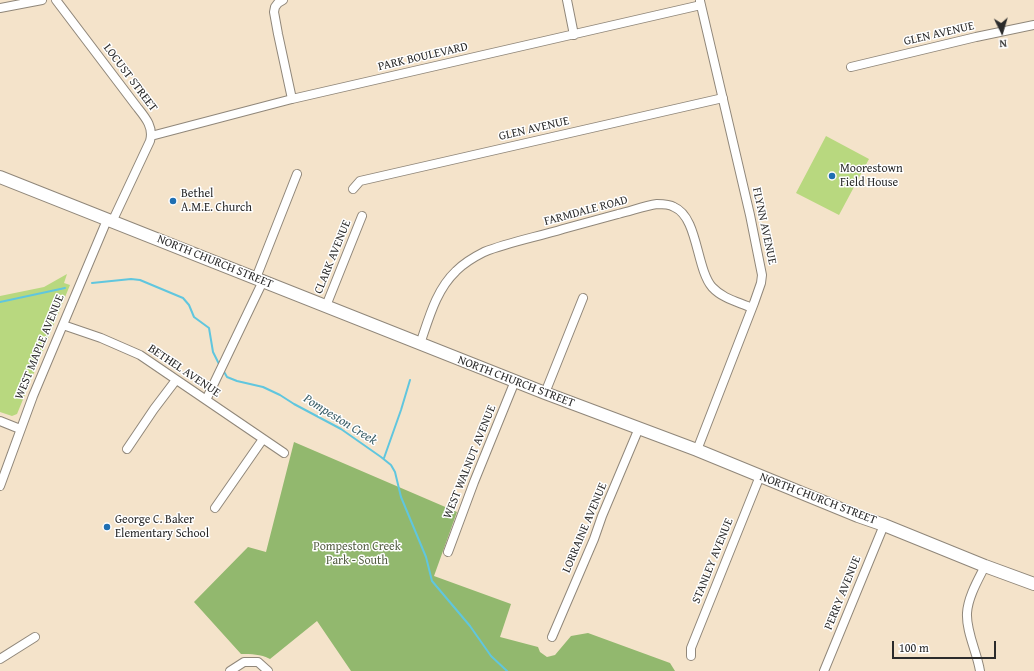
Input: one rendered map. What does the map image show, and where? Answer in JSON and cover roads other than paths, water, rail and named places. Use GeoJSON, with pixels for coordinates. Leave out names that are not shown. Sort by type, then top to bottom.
{"type":"FeatureCollection","features":[{"type":"Feature","properties":{"kind":"main road","name":"NORTH CHURCH STREET"},"geometry":{"type":"LineString","coordinates":[[0,177],[260,279],[420,344],[697,450],[985,566],[1034,584]]}},
{"type":"Feature","properties":{"kind":"street"},"geometry":{"type":"LineString","coordinates":[[0,8],[42,0]]}},
{"type":"Feature","properties":{"kind":"street","name":"LOCUST STREET"},"geometry":{"type":"LineString","coordinates":[[56,0],[146,118],[151,128],[151,136]]}},
{"type":"Feature","properties":{"kind":"street"},"geometry":{"type":"LineString","coordinates":[[283,0],[278,3],[274,12],[292,99]]}},
{"type":"Feature","properties":{"kind":"street"},"geometry":{"type":"LineString","coordinates":[[567,0],[574,35]]}},
{"type":"Feature","properties":{"kind":"street","name":"PARK BOULEVARD"},"geometry":{"type":"LineString","coordinates":[[151,136],[292,99],[574,35],[701,2]]}},
{"type":"Feature","properties":{"kind":"street","name":"FLYNN AVENUE"},"geometry":{"type":"LineString","coordinates":[[697,450],[761,283],[760,262],[701,2]]}},
{"type":"Feature","properties":{"kind":"street","name":"GLEN AVENUE"},"geometry":{"type":"LineString","coordinates":[[851,67],[976,37],[1034,25]]}},
{"type":"Feature","properties":{"kind":"street","name":"GLEN AVENUE"},"geometry":{"type":"LineString","coordinates":[[353,189],[360,181],[723,98]]}},
{"type":"Feature","properties":{"kind":"street"},"geometry":{"type":"LineString","coordinates":[[110,221],[146,151],[151,136]]}},
{"type":"Feature","properties":{"kind":"street"},"geometry":{"type":"LineString","coordinates":[[206,400],[260,279],[297,174]]}},
{"type":"Feature","properties":{"kind":"street","name":"FARMDALE ROAD"},"geometry":{"type":"LineString","coordinates":[[420,344],[434,306],[444,287],[456,271],[475,257],[509,244],[608,216],[658,204],[674,206],[686,216],[706,278],[712,287],[725,297],[752,308]]}},
{"type":"Feature","properties":{"kind":"street","name":"CLARK AVENUE"},"geometry":{"type":"LineString","coordinates":[[326,306],[362,216]]}},
{"type":"Feature","properties":{"kind":"street","name":"WEST MAPLE AVENUE"},"geometry":{"type":"LineString","coordinates":[[0,486],[20,429],[63,325],[110,221]]}},
{"type":"Feature","properties":{"kind":"street"},"geometry":{"type":"LineString","coordinates":[[545,393],[583,298]]}},
{"type":"Feature","properties":{"kind":"street","name":"BETHEL AVENUE"},"geometry":{"type":"LineString","coordinates":[[63,325],[101,338],[132,351],[284,453]]}},
{"type":"Feature","properties":{"kind":"street"},"geometry":{"type":"LineString","coordinates":[[127,449],[176,380]]}},
{"type":"Feature","properties":{"kind":"street","name":"WEST WALNUT AVENUE"},"geometry":{"type":"LineString","coordinates":[[448,552],[474,482],[515,381]]}},
{"type":"Feature","properties":{"kind":"street"},"geometry":{"type":"LineString","coordinates":[[0,421],[20,429]]}},
{"type":"Feature","properties":{"kind":"street","name":"LORRAINE AVENUE"},"geometry":{"type":"LineString","coordinates":[[552,637],[639,428]]}},
{"type":"Feature","properties":{"kind":"street"},"geometry":{"type":"LineString","coordinates":[[215,508],[263,439]]}},
{"type":"Feature","properties":{"kind":"street","name":"STANLEY AVENUE"},"geometry":{"type":"LineString","coordinates":[[691,656],[691,648],[696,633],[760,476]]}},
{"type":"Feature","properties":{"kind":"street","name":"PERRY AVENUE"},"geometry":{"type":"LineString","coordinates":[[824,671],[884,525]]}},
{"type":"Feature","properties":{"kind":"street"},"geometry":{"type":"LineString","coordinates":[[980,671],[968,626],[967,612],[985,566]]}},
{"type":"Feature","properties":{"kind":"street"},"geometry":{"type":"LineString","coordinates":[[0,659],[35,637]]}},
{"type":"Feature","properties":{"kind":"street"},"geometry":{"type":"LineString","coordinates":[[230,671],[244,662],[258,662],[268,671]]}},
{"type":"Feature","properties":{"kind":"waterway","name":"Pompeston Creek"},"geometry":{"type":"LineString","coordinates":[[92,283],[131,279],[140,280],[183,298],[189,305],[194,317],[209,328],[213,352],[220,366]]}},
{"type":"Feature","properties":{"kind":"waterway","name":"Pompeston Creek"},"geometry":{"type":"LineString","coordinates":[[0,302],[65,288]]}},
{"type":"Feature","properties":{"kind":"waterway","name":"Pompeston Creek"},"geometry":{"type":"LineString","coordinates":[[223,370],[227,377],[263,387],[341,429],[391,465],[395,472],[401,497],[426,557],[432,581],[470,626],[491,656],[507,671]]}},
{"type":"Feature","properties":{"kind":"waterway"},"geometry":{"type":"LineString","coordinates":[[384,458],[410,380]]}},
{"type":"Feature","properties":{"kind":"place","name":"Moorestown Field House"},"geometry":{"type":"Point","coordinates":[832,176]}},
{"type":"Feature","properties":{"kind":"place","name":"Bethel A.M.E. Church"},"geometry":{"type":"Point","coordinates":[173,201]}},
{"type":"Feature","properties":{"kind":"place","name":"George C. Baker Elementary School"},"geometry":{"type":"Point","coordinates":[107,527]}},
{"type":"Feature","properties":{"kind":"park label","name":"Pompeston Creek Park - South"},"geometry":{"type":"Point","coordinates":[357,554]}}]}
